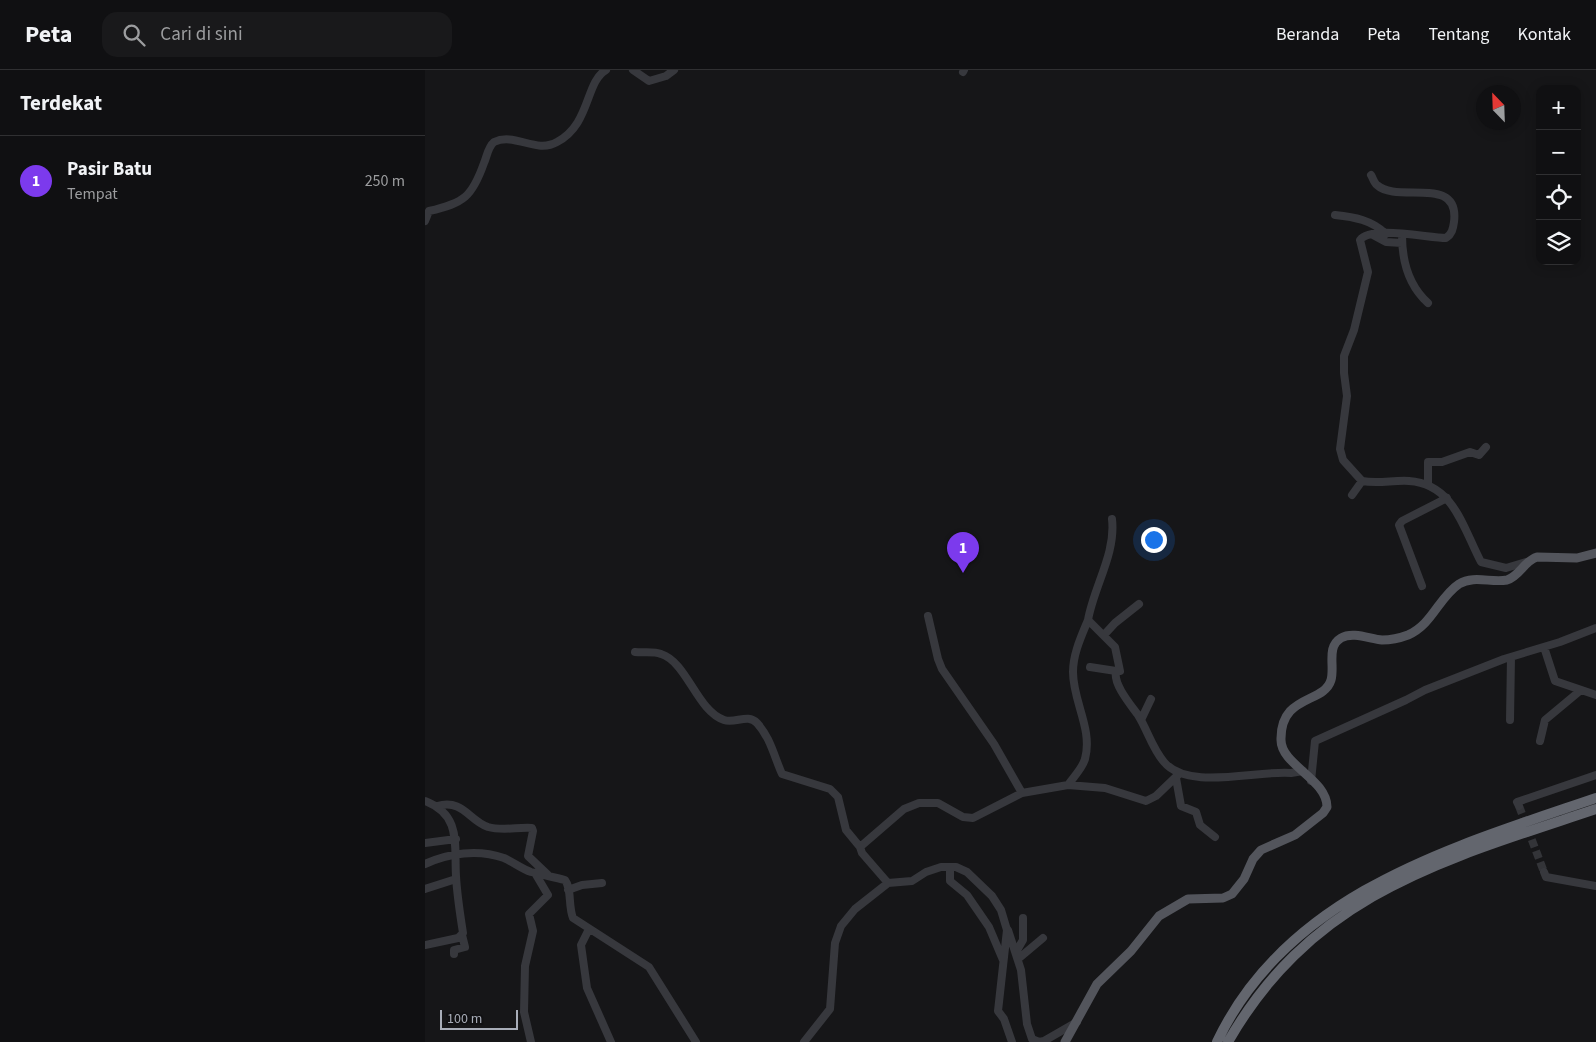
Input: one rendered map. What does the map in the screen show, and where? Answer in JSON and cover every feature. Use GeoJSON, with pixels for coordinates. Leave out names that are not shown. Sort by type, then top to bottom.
{"type":"FeatureCollection","features":[{"type":"Feature","properties":{"kind":"highway"},"geometry":{"type":"LineString","coordinates":[[1217,1042],[1235,1010],[1264,972],[1298,937],[1333,908],[1374,884],[1459,846],[1596,798]]}},
{"type":"Feature","properties":{"kind":"highway"},"geometry":{"type":"LineString","coordinates":[[1228,1042],[1245,1012],[1271,978],[1304,944],[1355,906],[1452,859],[1596,809]]}},
{"type":"Feature","properties":{"kind":"main road"},"geometry":{"type":"LineString","coordinates":[[1065,1042],[1097,984],[1131,951],[1159,916],[1188,900],[1223,898],[1232,894],[1244,879],[1253,859],[1261,850],[1295,834],[1327,807],[1325,797],[1282,747],[1282,729],[1286,717],[1293,707],[1320,692],[1330,683],[1333,669],[1332,650],[1337,641],[1346,636],[1385,640],[1412,633],[1426,623],[1458,585],[1467,580],[1496,581],[1510,579],[1528,562],[1542,556],[1577,558],[1596,553]]}},
{"type":"Feature","properties":{"kind":"street"},"geometry":{"type":"LineString","coordinates":[[425,221],[429,211],[441,209],[470,194],[475,187],[494,142],[510,139],[540,147],[548,146],[569,134],[585,111],[598,76],[606,70]]}},
{"type":"Feature","properties":{"kind":"street"},"geometry":{"type":"LineString","coordinates":[[633,70],[649,81],[666,76],[674,70]]}},
{"type":"Feature","properties":{"kind":"street"},"geometry":{"type":"LineString","coordinates":[[1371,175],[1379,187],[1445,197],[1454,204],[1455,211],[1454,228],[1447,238],[1402,239],[1386,242],[1371,234]]}},
{"type":"Feature","properties":{"kind":"street"},"geometry":{"type":"LineString","coordinates":[[1335,215],[1355,217],[1375,224],[1386,234]]}},
{"type":"Feature","properties":{"kind":"street"},"geometry":{"type":"LineString","coordinates":[[1402,239],[1386,234],[1371,234],[1365,235],[1360,240],[1368,272],[1354,330],[1343,365],[1347,396],[1341,454],[1348,466],[1362,481],[1409,481],[1428,484],[1447,498],[1464,524],[1481,562],[1506,568],[1528,562]]}},
{"type":"Feature","properties":{"kind":"street"},"geometry":{"type":"LineString","coordinates":[[1402,239],[1403,255],[1411,282],[1429,303]]}},
{"type":"Feature","properties":{"kind":"street"},"geometry":{"type":"LineString","coordinates":[[1428,484],[1428,462],[1442,462],[1470,452],[1479,455],[1486,447]]}},
{"type":"Feature","properties":{"kind":"street"},"geometry":{"type":"LineString","coordinates":[[1352,495],[1362,481]]}},
{"type":"Feature","properties":{"kind":"street"},"geometry":{"type":"LineString","coordinates":[[1421,586],[1399,525],[1402,521],[1447,498]]}},
{"type":"Feature","properties":{"kind":"street"},"geometry":{"type":"LineString","coordinates":[[1068,784],[1082,767],[1087,752],[1085,724],[1073,673],[1077,648],[1088,620],[1110,549],[1114,531],[1112,519]]}},
{"type":"Feature","properties":{"kind":"street"},"geometry":{"type":"LineString","coordinates":[[1104,635],[1115,623],[1139,604]]}},
{"type":"Feature","properties":{"kind":"street"},"geometry":{"type":"LineString","coordinates":[[928,616],[942,669],[995,744],[1022,793]]}},
{"type":"Feature","properties":{"kind":"street"},"geometry":{"type":"LineString","coordinates":[[1088,620],[1104,635],[1117,654],[1120,671],[1091,667]]}},
{"type":"Feature","properties":{"kind":"street"},"geometry":{"type":"LineString","coordinates":[[1311,781],[1315,741],[1407,700],[1425,690],[1511,657],[1545,647],[1596,628]]}},
{"type":"Feature","properties":{"kind":"street"},"geometry":{"type":"LineString","coordinates":[[1545,647],[1553,680],[1562,686],[1596,695]]}},
{"type":"Feature","properties":{"kind":"street"},"geometry":{"type":"LineString","coordinates":[[635,652],[662,654],[676,665],[711,711],[724,720],[746,718],[755,720],[766,734],[782,774],[829,789],[838,797],[846,830],[860,847],[862,853],[883,874],[888,882]]}},
{"type":"Feature","properties":{"kind":"street"},"geometry":{"type":"LineString","coordinates":[[1510,720],[1511,657]]}},
{"type":"Feature","properties":{"kind":"street"},"geometry":{"type":"LineString","coordinates":[[1116,671],[1115,675],[1119,686],[1141,720],[1164,762],[1178,776],[1181,806],[1196,812],[1200,826],[1215,837]]}},
{"type":"Feature","properties":{"kind":"street"},"geometry":{"type":"LineString","coordinates":[[1540,741],[1545,720],[1581,690]]}},
{"type":"Feature","properties":{"kind":"street"},"geometry":{"type":"LineString","coordinates":[[1141,720],[1151,699]]}},
{"type":"Feature","properties":{"kind":"street"},"geometry":{"type":"LineString","coordinates":[[860,847],[904,809],[919,803],[938,803],[963,817],[973,818],[989,812],[1022,793],[1068,784],[1105,788],[1145,801],[1156,796],[1178,776],[1201,777],[1291,773],[1303,770]]}},
{"type":"Feature","properties":{"kind":"street"},"geometry":{"type":"LineString","coordinates":[[1519,806],[1517,802],[1596,775]]}},
{"type":"Feature","properties":{"kind":"street"},"geometry":{"type":"LineString","coordinates":[[425,801],[437,806],[453,825],[456,839],[456,879],[465,947],[454,950],[454,954]]}},
{"type":"Feature","properties":{"kind":"street"},"geometry":{"type":"LineString","coordinates":[[437,806],[450,804],[471,814],[478,823],[496,829],[532,828],[528,856],[549,876]]}},
{"type":"Feature","properties":{"kind":"street"},"geometry":{"type":"LineString","coordinates":[[425,844],[456,839]]}},
{"type":"Feature","properties":{"kind":"street"},"geometry":{"type":"LineString","coordinates":[[425,864],[439,858],[470,853],[501,857],[535,873],[566,880],[569,910],[573,918],[649,967],[693,1040]]}},
{"type":"Feature","properties":{"kind":"street"},"geometry":{"type":"LineString","coordinates":[[804,1042],[829,1008],[835,943],[841,926],[855,908],[888,882],[912,881],[926,872],[950,867],[967,872],[992,896],[1001,910],[1017,956],[1027,1024],[1032,1039],[1039,1042],[1044,1041],[1077,1022]]}},
{"type":"Feature","properties":{"kind":"street"},"geometry":{"type":"LineString","coordinates":[[950,867],[951,880],[967,895],[989,927],[1003,960]]}},
{"type":"Feature","properties":{"kind":"street"},"geometry":{"type":"LineString","coordinates":[[1544,872],[1546,877],[1596,886]]}},
{"type":"Feature","properties":{"kind":"street"},"geometry":{"type":"LineString","coordinates":[[531,1042],[523,1012],[525,966],[533,931],[529,914],[548,895],[535,873]]}},
{"type":"Feature","properties":{"kind":"street"},"geometry":{"type":"LineString","coordinates":[[425,889],[456,879]]}},
{"type":"Feature","properties":{"kind":"street"},"geometry":{"type":"LineString","coordinates":[[568,890],[582,885],[602,883]]}},
{"type":"Feature","properties":{"kind":"street"},"geometry":{"type":"LineString","coordinates":[[1017,956],[1023,940],[1023,918]]}},
{"type":"Feature","properties":{"kind":"street"},"geometry":{"type":"LineString","coordinates":[[1005,923],[1007,936],[1003,960],[1003,982],[998,1010],[1004,1019],[1012,1042]]}},
{"type":"Feature","properties":{"kind":"street"},"geometry":{"type":"LineString","coordinates":[[589,929],[581,945],[587,988],[611,1042]]}},
{"type":"Feature","properties":{"kind":"street"},"geometry":{"type":"LineString","coordinates":[[425,945],[462,935]]}},
{"type":"Feature","properties":{"kind":"street"},"geometry":{"type":"LineString","coordinates":[[1017,956],[1043,938]]}},
{"type":"Feature","properties":{"kind":"tunnel"},"geometry":{"type":"LineString","coordinates":[[1519,806],[1544,872]]}},
{"type":"Feature","properties":{"kind":"place","name":"Pasir Batu"},"geometry":{"type":"Point","coordinates":[963,573]}}]}
